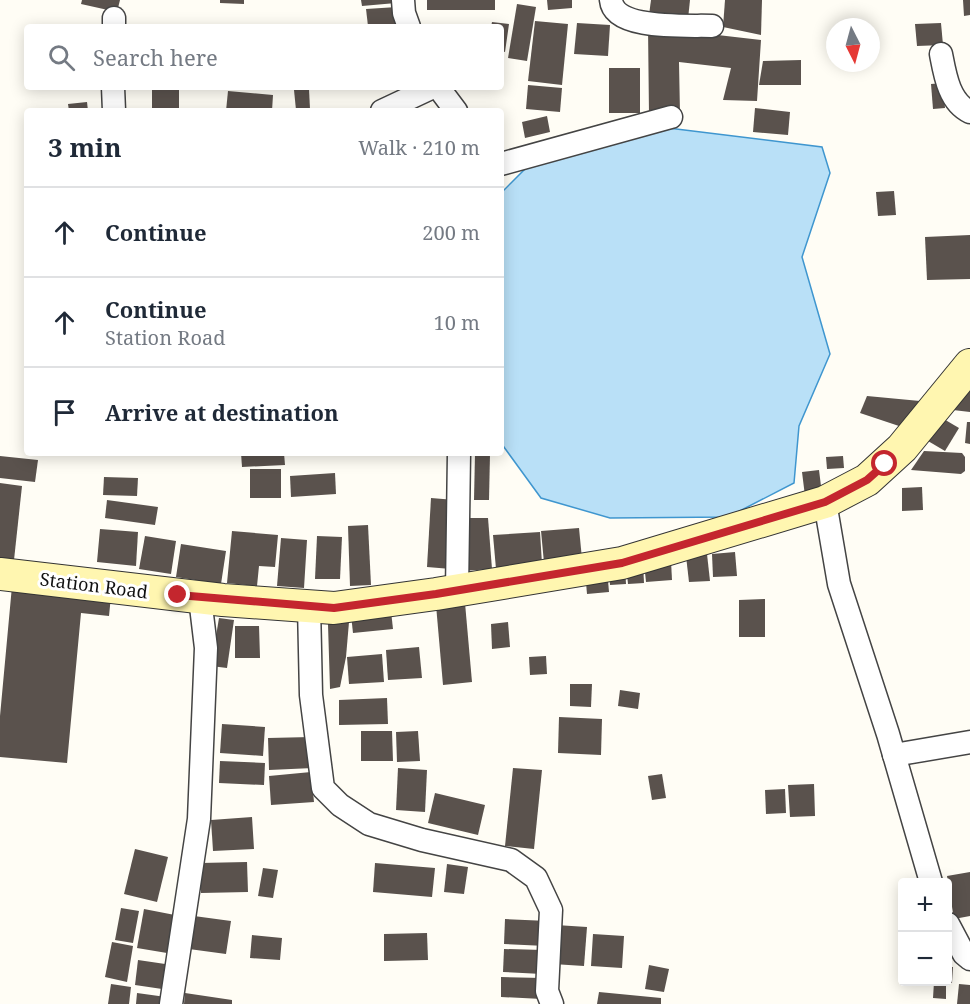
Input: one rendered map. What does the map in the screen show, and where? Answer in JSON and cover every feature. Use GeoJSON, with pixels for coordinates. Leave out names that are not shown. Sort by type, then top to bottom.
{"type":"FeatureCollection","features":[{"type":"Feature","properties":{"kind":"main road","name":"Station Road"},"geometry":{"type":"LineString","coordinates":[[0,574],[211,599],[334,608],[457,591],[622,563],[825,502],[867,480],[902,448],[970,365]]}},
{"type":"Feature","properties":{"kind":"street"},"geometry":{"type":"LineString","coordinates":[[403,0],[408,24]]}},
{"type":"Feature","properties":{"kind":"street"},"geometry":{"type":"LineString","coordinates":[[611,0],[613,10],[618,15],[638,23],[712,26]]}},
{"type":"Feature","properties":{"kind":"street"},"geometry":{"type":"LineString","coordinates":[[941,54],[952,95],[962,108],[970,112]]}},
{"type":"Feature","properties":{"kind":"street"},"geometry":{"type":"LineString","coordinates":[[113,90],[114,108]]}},
{"type":"Feature","properties":{"kind":"street"},"geometry":{"type":"LineString","coordinates":[[389,108],[428,90]]}},
{"type":"Feature","properties":{"kind":"street"},"geometry":{"type":"LineString","coordinates":[[438,90],[453,108]]}},
{"type":"Feature","properties":{"kind":"street"},"geometry":{"type":"LineString","coordinates":[[504,163],[671,117]]}},
{"type":"Feature","properties":{"kind":"street"},"geometry":{"type":"LineString","coordinates":[[457,591],[459,456]]}},
{"type":"Feature","properties":{"kind":"street"},"geometry":{"type":"LineString","coordinates":[[825,502],[839,584],[894,755],[930,878]]}},
{"type":"Feature","properties":{"kind":"street"},"geometry":{"type":"LineString","coordinates":[[171,1004],[199,819],[206,648],[211,599]]}},
{"type":"Feature","properties":{"kind":"street"},"geometry":{"type":"LineString","coordinates":[[309,606],[311,695],[318,765],[323,788],[340,805],[369,824],[422,840],[511,860],[536,878],[551,910],[548,1000]]}},
{"type":"Feature","properties":{"kind":"street"},"geometry":{"type":"LineString","coordinates":[[894,755],[970,742]]}},
{"type":"Feature","properties":{"kind":"street"},"geometry":{"type":"LineString","coordinates":[[952,932],[964,954],[970,959]]}},
{"type":"Feature","properties":{"kind":"water"},"geometry":{"type":"Polygon","coordinates":[[[660,127],[822,147],[830,173],[802,257],[830,354],[799,426],[794,483],[728,517],[610,518],[541,498],[504,447],[504,190],[530,164],[660,127]]]}},
{"type":"Feature","properties":{"kind":"building"},"geometry":{"type":"Polygon","coordinates":[[[82,0],[120,0],[117,12],[81,4],[82,0]]]}},
{"type":"Feature","properties":{"kind":"building"},"geometry":{"type":"Polygon","coordinates":[[[220,0],[244,0],[244,4],[220,3],[220,0]]]}},
{"type":"Feature","properties":{"kind":"building"},"geometry":{"type":"Polygon","coordinates":[[[361,0],[396,0],[396,3],[362,6],[361,0]]]}},
{"type":"Feature","properties":{"kind":"building"},"geometry":{"type":"Polygon","coordinates":[[[427,0],[495,0],[495,10],[427,10],[427,0]]]}},
{"type":"Feature","properties":{"kind":"building"},"geometry":{"type":"Polygon","coordinates":[[[547,0],[572,0],[572,8],[548,10],[547,0]]]}},
{"type":"Feature","properties":{"kind":"building"},"geometry":{"type":"Polygon","coordinates":[[[651,0],[690,0],[688,19],[649,15],[651,0]]]}},
{"type":"Feature","properties":{"kind":"building"},"geometry":{"type":"Polygon","coordinates":[[[725,0],[762,0],[761,35],[723,27],[725,0]]]}},
{"type":"Feature","properties":{"kind":"building"},"geometry":{"type":"Polygon","coordinates":[[[963,0],[970,0],[970,15],[964,16],[963,0]]]}},
{"type":"Feature","properties":{"kind":"building"},"geometry":{"type":"Polygon","coordinates":[[[517,4],[536,7],[527,61],[508,58],[517,4]]]}},
{"type":"Feature","properties":{"kind":"building"},"geometry":{"type":"Polygon","coordinates":[[[397,7],[398,24],[368,24],[366,9],[397,7]]]}},
{"type":"Feature","properties":{"kind":"building"},"geometry":{"type":"Polygon","coordinates":[[[535,21],[568,24],[562,85],[528,81],[535,21]]]}},
{"type":"Feature","properties":{"kind":"building"},"geometry":{"type":"Polygon","coordinates":[[[492,22],[509,24],[505,52],[504,24],[492,24],[492,22]]]}},
{"type":"Feature","properties":{"kind":"building"},"geometry":{"type":"Polygon","coordinates":[[[577,23],[610,25],[608,56],[574,54],[577,23]]]}},
{"type":"Feature","properties":{"kind":"building"},"geometry":{"type":"Polygon","coordinates":[[[941,23],[943,45],[917,46],[915,24],[941,23]]]}},
{"type":"Feature","properties":{"kind":"building"},"geometry":{"type":"Polygon","coordinates":[[[648,27],[761,40],[757,101],[723,100],[731,68],[679,62],[680,114],[649,115],[648,27]]]}},
{"type":"Feature","properties":{"kind":"building"},"geometry":{"type":"Polygon","coordinates":[[[801,60],[801,85],[759,85],[763,61],[801,60]]]}},
{"type":"Feature","properties":{"kind":"building"},"geometry":{"type":"Polygon","coordinates":[[[609,68],[640,68],[640,113],[609,113],[609,68]]]}},
{"type":"Feature","properties":{"kind":"building"},"geometry":{"type":"Polygon","coordinates":[[[943,83],[945,108],[933,109],[931,84],[943,83]]]}},
{"type":"Feature","properties":{"kind":"building"},"geometry":{"type":"Polygon","coordinates":[[[528,85],[562,88],[560,112],[526,109],[528,85]]]}},
{"type":"Feature","properties":{"kind":"building"},"geometry":{"type":"Polygon","coordinates":[[[152,90],[179,90],[179,108],[152,108],[152,90]]]}},
{"type":"Feature","properties":{"kind":"building"},"geometry":{"type":"Polygon","coordinates":[[[294,90],[309,90],[310,108],[296,108],[294,90]]]}},
{"type":"Feature","properties":{"kind":"building"},"geometry":{"type":"Polygon","coordinates":[[[228,91],[273,95],[272,108],[226,108],[228,91]]]}},
{"type":"Feature","properties":{"kind":"building"},"geometry":{"type":"Polygon","coordinates":[[[87,102],[88,108],[69,108],[68,104],[87,102]]]}},
{"type":"Feature","properties":{"kind":"building"},"geometry":{"type":"Polygon","coordinates":[[[755,108],[790,112],[788,135],[753,132],[755,108]]]}},
{"type":"Feature","properties":{"kind":"building"},"geometry":{"type":"Polygon","coordinates":[[[547,116],[550,132],[525,138],[522,122],[547,116]]]}},
{"type":"Feature","properties":{"kind":"building"},"geometry":{"type":"Polygon","coordinates":[[[894,191],[896,215],[878,216],[876,192],[894,191]]]}},
{"type":"Feature","properties":{"kind":"building"},"geometry":{"type":"Polygon","coordinates":[[[970,235],[970,279],[927,280],[925,237],[970,235]]]}},
{"type":"Feature","properties":{"kind":"building"},"geometry":{"type":"Polygon","coordinates":[[[970,387],[970,412],[953,410],[970,387]]]}},
{"type":"Feature","properties":{"kind":"building"},"geometry":{"type":"Polygon","coordinates":[[[867,396],[920,401],[908,429],[860,413],[867,396]]]}},
{"type":"Feature","properties":{"kind":"building"},"geometry":{"type":"Polygon","coordinates":[[[942,418],[959,428],[945,451],[928,441],[942,418]]]}},
{"type":"Feature","properties":{"kind":"building"},"geometry":{"type":"Polygon","coordinates":[[[967,422],[970,422],[970,444],[965,443],[967,422]]]}},
{"type":"Feature","properties":{"kind":"building"},"geometry":{"type":"Polygon","coordinates":[[[924,451],[962,453],[965,457],[965,471],[961,474],[911,470],[924,451]]]}},
{"type":"Feature","properties":{"kind":"building"},"geometry":{"type":"Polygon","coordinates":[[[0,456],[38,460],[35,482],[0,478],[0,456]]]}},
{"type":"Feature","properties":{"kind":"building"},"geometry":{"type":"Polygon","coordinates":[[[241,456],[284,456],[285,465],[242,467],[241,456]]]}},
{"type":"Feature","properties":{"kind":"building"},"geometry":{"type":"Polygon","coordinates":[[[475,456],[490,456],[489,500],[474,500],[475,456]]]}},
{"type":"Feature","properties":{"kind":"building"},"geometry":{"type":"Polygon","coordinates":[[[843,456],[844,468],[827,469],[826,457],[843,456]]]}},
{"type":"Feature","properties":{"kind":"building"},"geometry":{"type":"Polygon","coordinates":[[[250,469],[281,469],[281,498],[250,498],[250,469]]]}},
{"type":"Feature","properties":{"kind":"building"},"geometry":{"type":"Polygon","coordinates":[[[819,470],[822,494],[805,496],[802,472],[819,470]]]}},
{"type":"Feature","properties":{"kind":"building"},"geometry":{"type":"Polygon","coordinates":[[[335,473],[336,494],[291,497],[290,476],[335,473]]]}},
{"type":"Feature","properties":{"kind":"building"},"geometry":{"type":"Polygon","coordinates":[[[104,477],[138,478],[137,496],[103,495],[104,477]]]}},
{"type":"Feature","properties":{"kind":"building"},"geometry":{"type":"Polygon","coordinates":[[[0,483],[22,486],[14,560],[0,558],[0,483]]]}},
{"type":"Feature","properties":{"kind":"building"},"geometry":{"type":"Polygon","coordinates":[[[922,487],[923,510],[902,511],[902,488],[922,487]]]}},
{"type":"Feature","properties":{"kind":"building"},"geometry":{"type":"Polygon","coordinates":[[[431,498],[455,500],[451,569],[427,567],[431,498]]]}},
{"type":"Feature","properties":{"kind":"building"},"geometry":{"type":"Polygon","coordinates":[[[107,500],[158,507],[155,525],[105,518],[107,500]]]}},
{"type":"Feature","properties":{"kind":"building"},"geometry":{"type":"Polygon","coordinates":[[[461,518],[488,518],[492,569],[462,571],[461,518]]]}},
{"type":"Feature","properties":{"kind":"building"},"geometry":{"type":"Polygon","coordinates":[[[368,525],[371,585],[350,586],[348,526],[368,525]]]}},
{"type":"Feature","properties":{"kind":"building"},"geometry":{"type":"Polygon","coordinates":[[[579,528],[582,559],[544,563],[541,531],[579,528]]]}},
{"type":"Feature","properties":{"kind":"building"},"geometry":{"type":"Polygon","coordinates":[[[100,529],[138,532],[136,566],[97,562],[100,529]]]}},
{"type":"Feature","properties":{"kind":"building"},"geometry":{"type":"Polygon","coordinates":[[[232,531],[278,535],[275,567],[259,566],[257,586],[227,583],[232,531]]]}},
{"type":"Feature","properties":{"kind":"building"},"geometry":{"type":"Polygon","coordinates":[[[540,532],[542,564],[496,569],[493,535],[540,532]]]}},
{"type":"Feature","properties":{"kind":"building"},"geometry":{"type":"Polygon","coordinates":[[[145,536],[176,541],[171,574],[139,569],[145,536]]]}},
{"type":"Feature","properties":{"kind":"building"},"geometry":{"type":"Polygon","coordinates":[[[317,536],[342,537],[340,579],[315,579],[317,536]]]}},
{"type":"Feature","properties":{"kind":"building"},"geometry":{"type":"Polygon","coordinates":[[[281,538],[307,540],[304,588],[277,586],[281,538]]]}},
{"type":"Feature","properties":{"kind":"building"},"geometry":{"type":"Polygon","coordinates":[[[181,544],[226,551],[221,584],[176,577],[181,544]]]}},
{"type":"Feature","properties":{"kind":"building"},"geometry":{"type":"Polygon","coordinates":[[[735,552],[737,576],[713,577],[712,554],[735,552]]]}},
{"type":"Feature","properties":{"kind":"building"},"geometry":{"type":"Polygon","coordinates":[[[707,554],[710,581],[689,582],[686,556],[707,554]]]}},
{"type":"Feature","properties":{"kind":"building"},"geometry":{"type":"Polygon","coordinates":[[[671,561],[672,580],[646,582],[644,563],[671,561]]]}},
{"type":"Feature","properties":{"kind":"building"},"geometry":{"type":"Polygon","coordinates":[[[643,563],[644,583],[628,584],[626,565],[643,563]]]}},
{"type":"Feature","properties":{"kind":"building"},"geometry":{"type":"Polygon","coordinates":[[[625,568],[626,584],[610,585],[609,569],[625,568]]]}},
{"type":"Feature","properties":{"kind":"building"},"geometry":{"type":"Polygon","coordinates":[[[607,569],[609,592],[587,594],[585,571],[607,569]]]}},
{"type":"Feature","properties":{"kind":"building"},"geometry":{"type":"Polygon","coordinates":[[[12,586],[111,596],[109,616],[81,613],[67,763],[0,757],[0,716],[12,586]]]}},
{"type":"Feature","properties":{"kind":"building"},"geometry":{"type":"Polygon","coordinates":[[[765,599],[765,637],[739,637],[739,600],[765,599]]]}},
{"type":"Feature","properties":{"kind":"building"},"geometry":{"type":"Polygon","coordinates":[[[465,603],[472,682],[443,685],[436,605],[465,603]]]}},
{"type":"Feature","properties":{"kind":"building"},"geometry":{"type":"Polygon","coordinates":[[[391,611],[393,629],[353,633],[351,615],[391,611]]]}},
{"type":"Feature","properties":{"kind":"building"},"geometry":{"type":"Polygon","coordinates":[[[219,618],[234,620],[227,668],[211,666],[219,618]]]}},
{"type":"Feature","properties":{"kind":"building"},"geometry":{"type":"Polygon","coordinates":[[[349,622],[346,657],[340,687],[330,689],[328,624],[349,622]]]}},
{"type":"Feature","properties":{"kind":"building"},"geometry":{"type":"Polygon","coordinates":[[[508,622],[510,647],[492,649],[491,624],[508,622]]]}},
{"type":"Feature","properties":{"kind":"building"},"geometry":{"type":"Polygon","coordinates":[[[235,626],[259,626],[260,658],[235,658],[235,626]]]}},
{"type":"Feature","properties":{"kind":"building"},"geometry":{"type":"Polygon","coordinates":[[[419,647],[422,678],[388,680],[386,650],[419,647]]]}},
{"type":"Feature","properties":{"kind":"building"},"geometry":{"type":"Polygon","coordinates":[[[382,654],[384,682],[349,684],[347,657],[382,654]]]}},
{"type":"Feature","properties":{"kind":"building"},"geometry":{"type":"Polygon","coordinates":[[[546,656],[547,674],[530,675],[529,657],[546,656]]]}},
{"type":"Feature","properties":{"kind":"building"},"geometry":{"type":"Polygon","coordinates":[[[570,684],[592,684],[591,707],[570,706],[570,684]]]}},
{"type":"Feature","properties":{"kind":"building"},"geometry":{"type":"Polygon","coordinates":[[[620,690],[640,693],[638,709],[618,706],[620,690]]]}},
{"type":"Feature","properties":{"kind":"building"},"geometry":{"type":"Polygon","coordinates":[[[387,698],[388,724],[339,725],[339,700],[387,698]]]}},
{"type":"Feature","properties":{"kind":"building"},"geometry":{"type":"Polygon","coordinates":[[[559,717],[602,719],[601,755],[558,753],[559,717]]]}},
{"type":"Feature","properties":{"kind":"building"},"geometry":{"type":"Polygon","coordinates":[[[222,724],[265,727],[263,756],[220,753],[222,724]]]}},
{"type":"Feature","properties":{"kind":"building"},"geometry":{"type":"Polygon","coordinates":[[[361,731],[392,731],[393,761],[361,761],[361,731]]]}},
{"type":"Feature","properties":{"kind":"building"},"geometry":{"type":"Polygon","coordinates":[[[418,731],[420,761],[397,762],[396,732],[418,731]]]}},
{"type":"Feature","properties":{"kind":"building"},"geometry":{"type":"Polygon","coordinates":[[[311,737],[313,768],[269,770],[268,738],[311,737]]]}},
{"type":"Feature","properties":{"kind":"building"},"geometry":{"type":"Polygon","coordinates":[[[220,761],[265,763],[264,785],[219,783],[220,761]]]}},
{"type":"Feature","properties":{"kind":"building"},"geometry":{"type":"Polygon","coordinates":[[[398,768],[427,770],[425,812],[396,810],[398,768]]]}},
{"type":"Feature","properties":{"kind":"building"},"geometry":{"type":"Polygon","coordinates":[[[513,768],[542,770],[534,849],[505,846],[513,768]]]}},
{"type":"Feature","properties":{"kind":"building"},"geometry":{"type":"Polygon","coordinates":[[[311,772],[314,802],[271,805],[269,776],[311,772]]]}},
{"type":"Feature","properties":{"kind":"building"},"geometry":{"type":"Polygon","coordinates":[[[662,774],[666,798],[652,800],[648,776],[662,774]]]}},
{"type":"Feature","properties":{"kind":"building"},"geometry":{"type":"Polygon","coordinates":[[[814,784],[815,816],[790,817],[788,785],[814,784]]]}},
{"type":"Feature","properties":{"kind":"building"},"geometry":{"type":"Polygon","coordinates":[[[785,789],[786,813],[766,814],[765,790],[785,789]]]}},
{"type":"Feature","properties":{"kind":"building"},"geometry":{"type":"Polygon","coordinates":[[[435,793],[485,805],[478,835],[428,823],[435,793]]]}},
{"type":"Feature","properties":{"kind":"building"},"geometry":{"type":"Polygon","coordinates":[[[252,817],[254,849],[213,851],[211,820],[252,817]]]}},
{"type":"Feature","properties":{"kind":"building"},"geometry":{"type":"Polygon","coordinates":[[[135,849],[168,857],[157,902],[124,894],[135,849]]]}},
{"type":"Feature","properties":{"kind":"building"},"geometry":{"type":"Polygon","coordinates":[[[247,862],[248,892],[201,893],[200,863],[247,862]]]}},
{"type":"Feature","properties":{"kind":"building"},"geometry":{"type":"Polygon","coordinates":[[[375,863],[435,868],[432,897],[373,892],[375,863]]]}},
{"type":"Feature","properties":{"kind":"building"},"geometry":{"type":"Polygon","coordinates":[[[447,864],[468,867],[464,894],[444,892],[447,864]]]}},
{"type":"Feature","properties":{"kind":"building"},"geometry":{"type":"Polygon","coordinates":[[[263,868],[278,870],[273,898],[258,896],[263,868]]]}},
{"type":"Feature","properties":{"kind":"building"},"geometry":{"type":"Polygon","coordinates":[[[970,872],[970,916],[954,919],[952,878],[947,876],[970,872]]]}},
{"type":"Feature","properties":{"kind":"building"},"geometry":{"type":"Polygon","coordinates":[[[121,908],[139,911],[133,943],[115,940],[121,908]]]}},
{"type":"Feature","properties":{"kind":"building"},"geometry":{"type":"Polygon","coordinates":[[[144,909],[180,916],[173,954],[137,948],[144,909]]]}},
{"type":"Feature","properties":{"kind":"building"},"geometry":{"type":"Polygon","coordinates":[[[194,916],[231,921],[226,954],[189,949],[194,916]]]}},
{"type":"Feature","properties":{"kind":"building"},"geometry":{"type":"Polygon","coordinates":[[[505,919],[548,921],[546,946],[504,944],[505,919]]]}},
{"type":"Feature","properties":{"kind":"building"},"geometry":{"type":"Polygon","coordinates":[[[556,925],[587,927],[584,966],[553,964],[556,925]]]}},
{"type":"Feature","properties":{"kind":"building"},"geometry":{"type":"Polygon","coordinates":[[[427,933],[428,960],[384,961],[384,934],[427,933]]]}},
{"type":"Feature","properties":{"kind":"building"},"geometry":{"type":"Polygon","coordinates":[[[593,934],[624,936],[622,968],[591,966],[593,934]]]}},
{"type":"Feature","properties":{"kind":"building"},"geometry":{"type":"Polygon","coordinates":[[[252,935],[282,938],[280,960],[250,958],[252,935]]]}},
{"type":"Feature","properties":{"kind":"building"},"geometry":{"type":"Polygon","coordinates":[[[112,942],[133,946],[127,982],[105,977],[112,942]]]}},
{"type":"Feature","properties":{"kind":"building"},"geometry":{"type":"Polygon","coordinates":[[[504,949],[543,950],[542,974],[503,972],[504,949]]]}},
{"type":"Feature","properties":{"kind":"building"},"geometry":{"type":"Polygon","coordinates":[[[138,960],[172,965],[169,990],[135,985],[138,960]]]}},
{"type":"Feature","properties":{"kind":"building"},"geometry":{"type":"Polygon","coordinates":[[[649,965],[669,969],[664,992],[645,989],[649,965]]]}},
{"type":"Feature","properties":{"kind":"building"},"geometry":{"type":"Polygon","coordinates":[[[501,977],[542,978],[542,999],[501,997],[501,977]]]}},
{"type":"Feature","properties":{"kind":"building"},"geometry":{"type":"Polygon","coordinates":[[[111,984],[131,987],[129,1004],[108,1004],[111,984]]]}},
{"type":"Feature","properties":{"kind":"building"},"geometry":{"type":"Polygon","coordinates":[[[959,984],[970,985],[970,1004],[957,1004],[959,984]]]}},
{"type":"Feature","properties":{"kind":"building"},"geometry":{"type":"Polygon","coordinates":[[[934,986],[946,986],[946,999],[933,998],[934,986]]]}},
{"type":"Feature","properties":{"kind":"building"},"geometry":{"type":"Polygon","coordinates":[[[599,992],[661,998],[661,1004],[597,1004],[599,992]]]}},
{"type":"Feature","properties":{"kind":"building"},"geometry":{"type":"Polygon","coordinates":[[[137,993],[166,997],[165,1004],[136,1004],[137,993]]]}},
{"type":"Feature","properties":{"kind":"building"},"geometry":{"type":"Polygon","coordinates":[[[185,993],[232,1000],[232,1004],[184,1004],[185,993]]]}},
{"type":"Feature","properties":{"kind":"route"},"geometry":{"type":"LineString","coordinates":[[178,595],[334,608],[436,594],[622,563],[825,502],[867,480],[885,464]]}}]}
